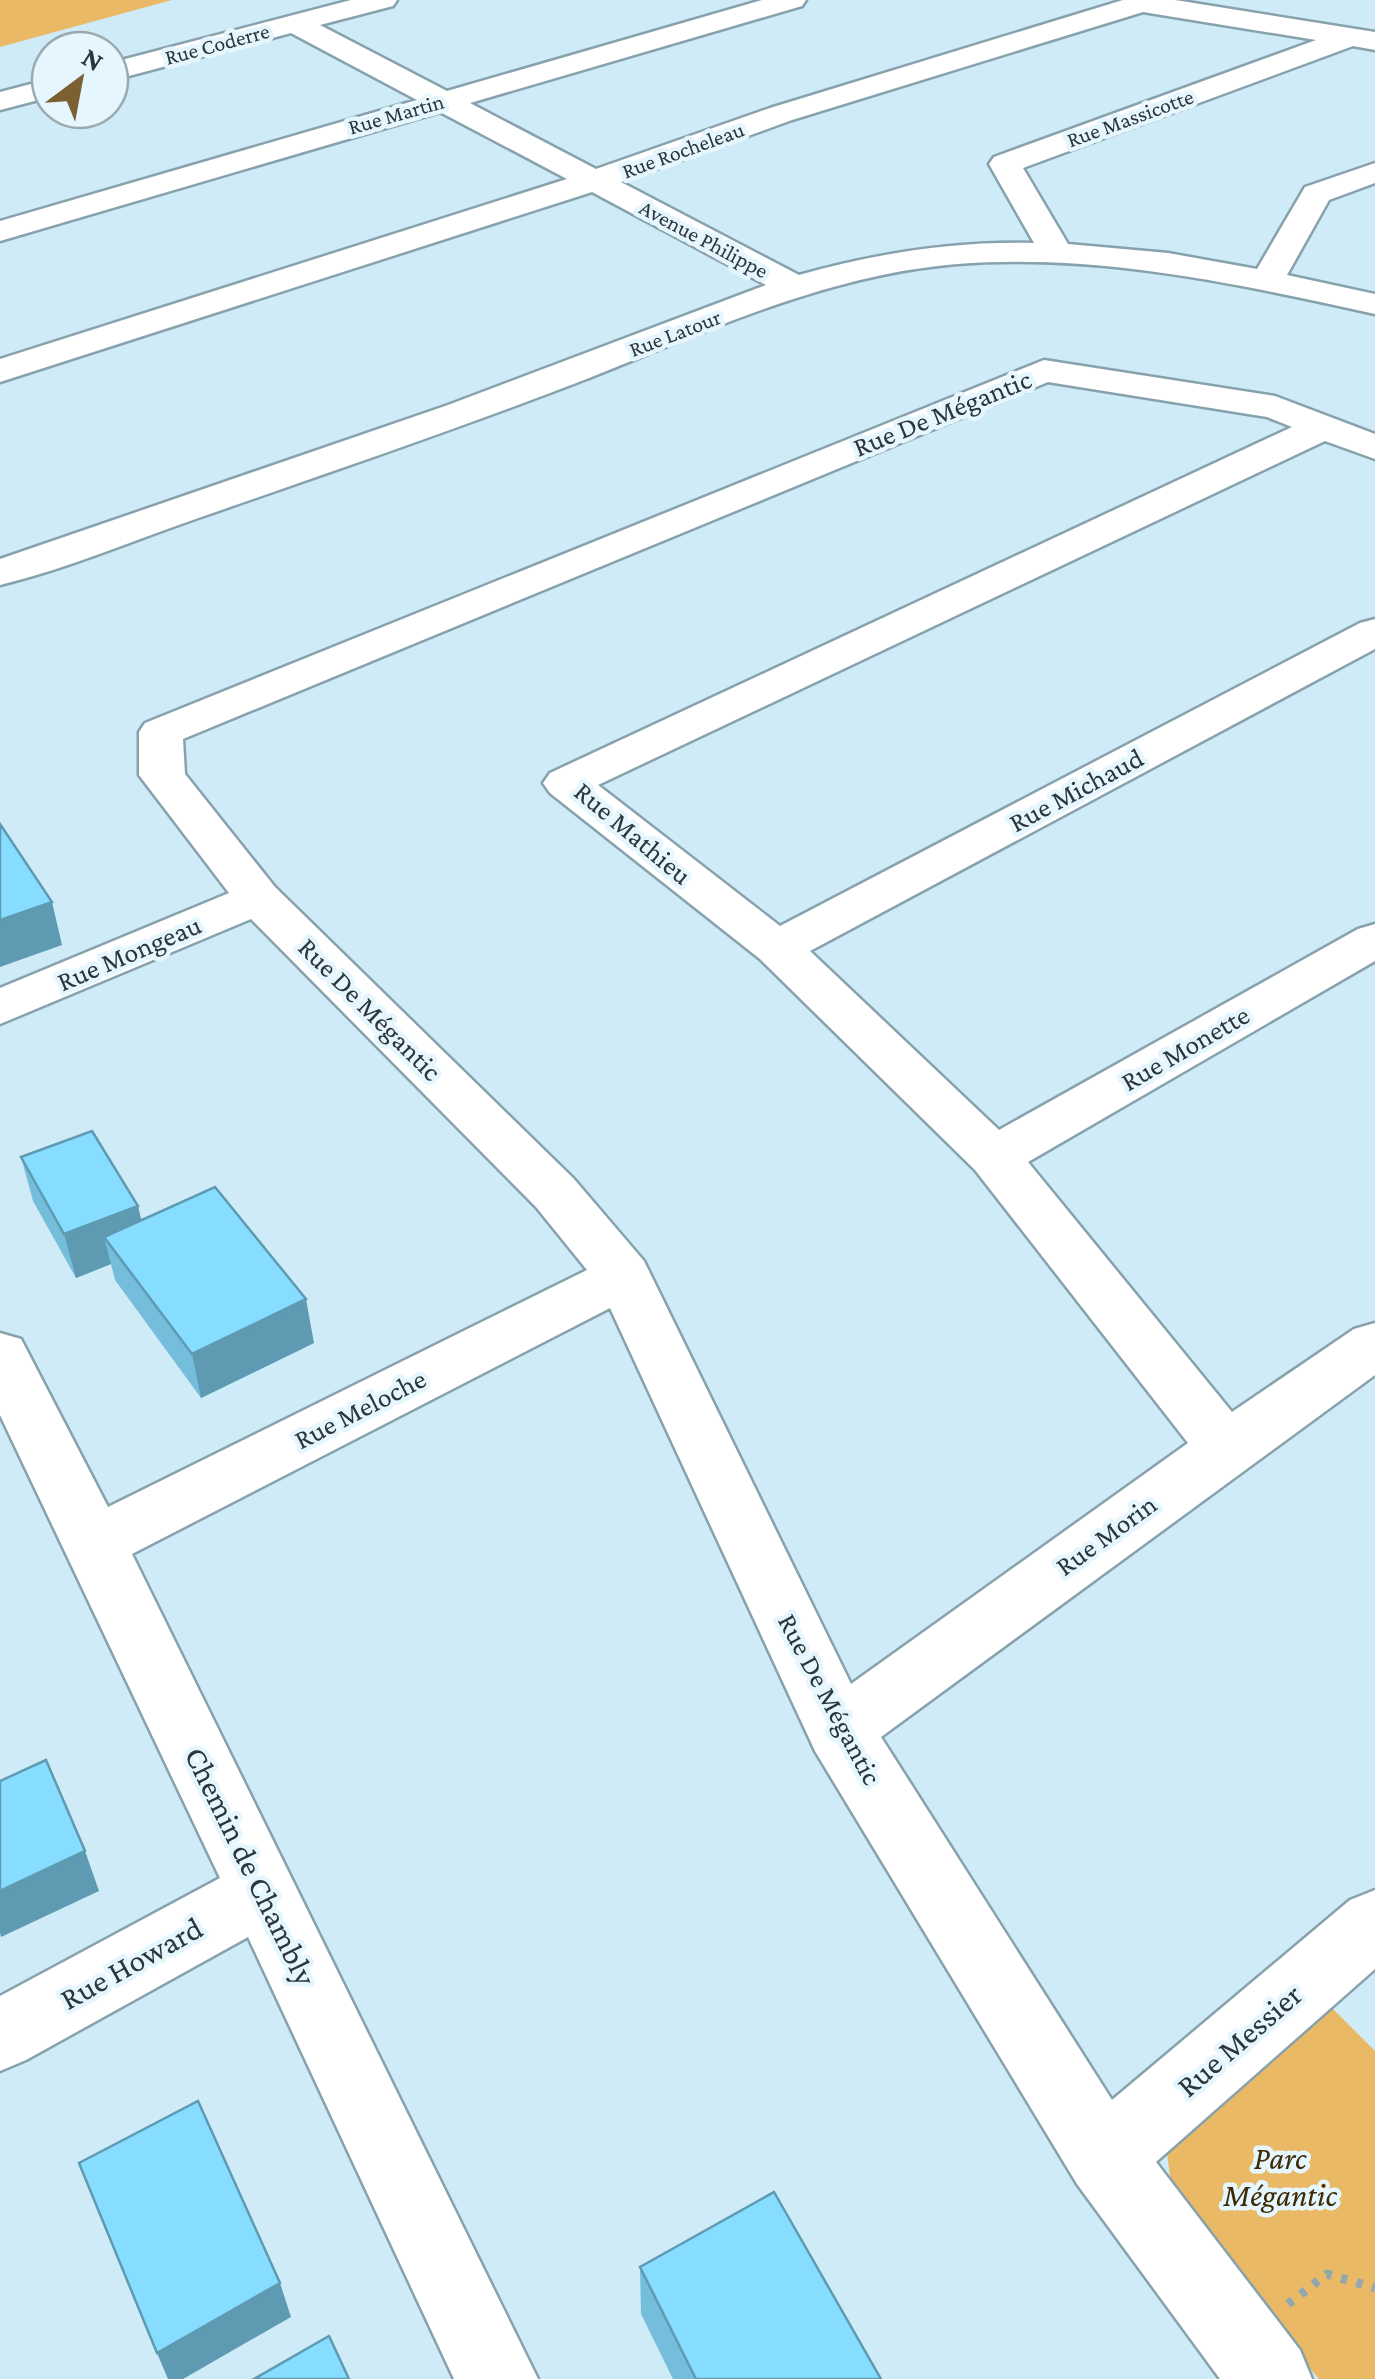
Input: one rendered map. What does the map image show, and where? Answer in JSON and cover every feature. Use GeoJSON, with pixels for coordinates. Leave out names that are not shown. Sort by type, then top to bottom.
{"type":"FeatureCollection","features":[{"type":"Feature","properties":{"kind":"street","name":"Rue Coderre"},"geometry":{"type":"LineString","coordinates":[[130,67],[383,0]]}},
{"type":"Feature","properties":{"kind":"street","name":"Rue Martin"},"geometry":{"type":"LineString","coordinates":[[0,231],[792,0]]}},
{"type":"Feature","properties":{"kind":"street","name":"Rue Rocheleau"},"geometry":{"type":"LineString","coordinates":[[0,371],[594,181],[780,114],[1142,2],[1363,40]]}},
{"type":"Feature","properties":{"kind":"street","name":"Avenue Philippe"},"geometry":{"type":"LineString","coordinates":[[294,23],[796,287]]}},
{"type":"Feature","properties":{"kind":"street","name":"Rue Massicotte"},"geometry":{"type":"LineString","coordinates":[[1056,251],[1005,164],[1363,40]]}},
{"type":"Feature","properties":{"kind":"street"},"geometry":{"type":"LineString","coordinates":[[0,101],[30,93]]}},
{"type":"Feature","properties":{"kind":"street"},"geometry":{"type":"LineString","coordinates":[[1268,279],[1316,194],[1375,172]]}},
{"type":"Feature","properties":{"kind":"street","name":"Rue Latour"},"geometry":{"type":"LineString","coordinates":[[0,573],[524,390],[796,287],[862,269],[954,254],[1056,251],[1268,279],[1375,304]]}},
{"type":"Feature","properties":{"kind":"street","name":"Rue De Mégantic"},"geometry":{"type":"LineString","coordinates":[[1255,2359],[1104,2157],[840,1730],[624,1276],[555,1194],[258,898],[162,775],[161,732],[1044,371],[1275,407],[1375,448]]}},
{"type":"Feature","properties":{"kind":"street","name":"Rue Mathieu"},"geometry":{"type":"LineString","coordinates":[[1226,1448],[994,1157],[777,948],[566,783],[1326,426]]}},
{"type":"Feature","properties":{"kind":"street","name":"Rue Michaud"},"geometry":{"type":"LineString","coordinates":[[777,948],[1375,632]]}},
{"type":"Feature","properties":{"kind":"street","name":"Rue Mongeau"},"geometry":{"type":"LineString","coordinates":[[0,1007],[258,898]]}},
{"type":"Feature","properties":{"kind":"street","name":"Rue Monette"},"geometry":{"type":"LineString","coordinates":[[994,1157],[1375,940]]}},
{"type":"Feature","properties":{"kind":"street","name":"Rue Meloche"},"geometry":{"type":"LineString","coordinates":[[95,1543],[624,1276]]}},
{"type":"Feature","properties":{"kind":"street","name":"Rue Morin"},"geometry":{"type":"LineString","coordinates":[[840,1730],[1226,1448],[1375,1345]]}},
{"type":"Feature","properties":{"kind":"street","name":"Chemin de Chambly"},"geometry":{"type":"LineString","coordinates":[[0,1354],[95,1543],[497,2379]]}},
{"type":"Feature","properties":{"kind":"street","name":"Rue Howard"},"geometry":{"type":"LineString","coordinates":[[0,2035],[264,1892]]}},
{"type":"Feature","properties":{"kind":"street","name":"Rue Messier"},"geometry":{"type":"LineString","coordinates":[[1104,2157],[1375,1924]]}},
{"type":"Feature","properties":{"kind":"path"},"geometry":{"type":"LineString","coordinates":[[1255,2359],[1328,2274],[1375,2288]]}},
{"type":"Feature","properties":{"kind":"green space"},"geometry":{"type":"Polygon","coordinates":[[[0,0],[172,0],[62,30],[30,30],[30,39],[0,47],[0,0]]]}},
{"type":"Feature","properties":{"kind":"green space","name":"Parc Mégantic"},"geometry":{"type":"Polygon","coordinates":[[[1330,2006],[1375,2051],[1375,2379],[1319,2379],[1259,2308],[1172,2190],[1166,2147],[1330,2006]]]}},
{"type":"Feature","properties":{"kind":"building"},"geometry":{"type":"Polygon","coordinates":[[[0,824],[52,902],[0,920],[0,824]]]}},
{"type":"Feature","properties":{"kind":"building"},"geometry":{"type":"Polygon","coordinates":[[[92,1131],[138,1206],[64,1234],[21,1157],[92,1131]]]}},
{"type":"Feature","properties":{"kind":"building"},"geometry":{"type":"Polygon","coordinates":[[[215,1187],[306,1299],[192,1354],[104,1237],[215,1187]]]}},
{"type":"Feature","properties":{"kind":"building"},"geometry":{"type":"Polygon","coordinates":[[[46,1760],[85,1851],[0,1891],[0,1781],[46,1760]]]}},
{"type":"Feature","properties":{"kind":"building"},"geometry":{"type":"Polygon","coordinates":[[[198,2101],[280,2283],[157,2353],[79,2163],[198,2101]]]}},
{"type":"Feature","properties":{"kind":"building"},"geometry":{"type":"Polygon","coordinates":[[[774,2192],[881,2379],[696,2379],[640,2267],[774,2192]]]}},
{"type":"Feature","properties":{"kind":"building"},"geometry":{"type":"Polygon","coordinates":[[[329,2336],[349,2379],[254,2379],[329,2336]]]}}]}
